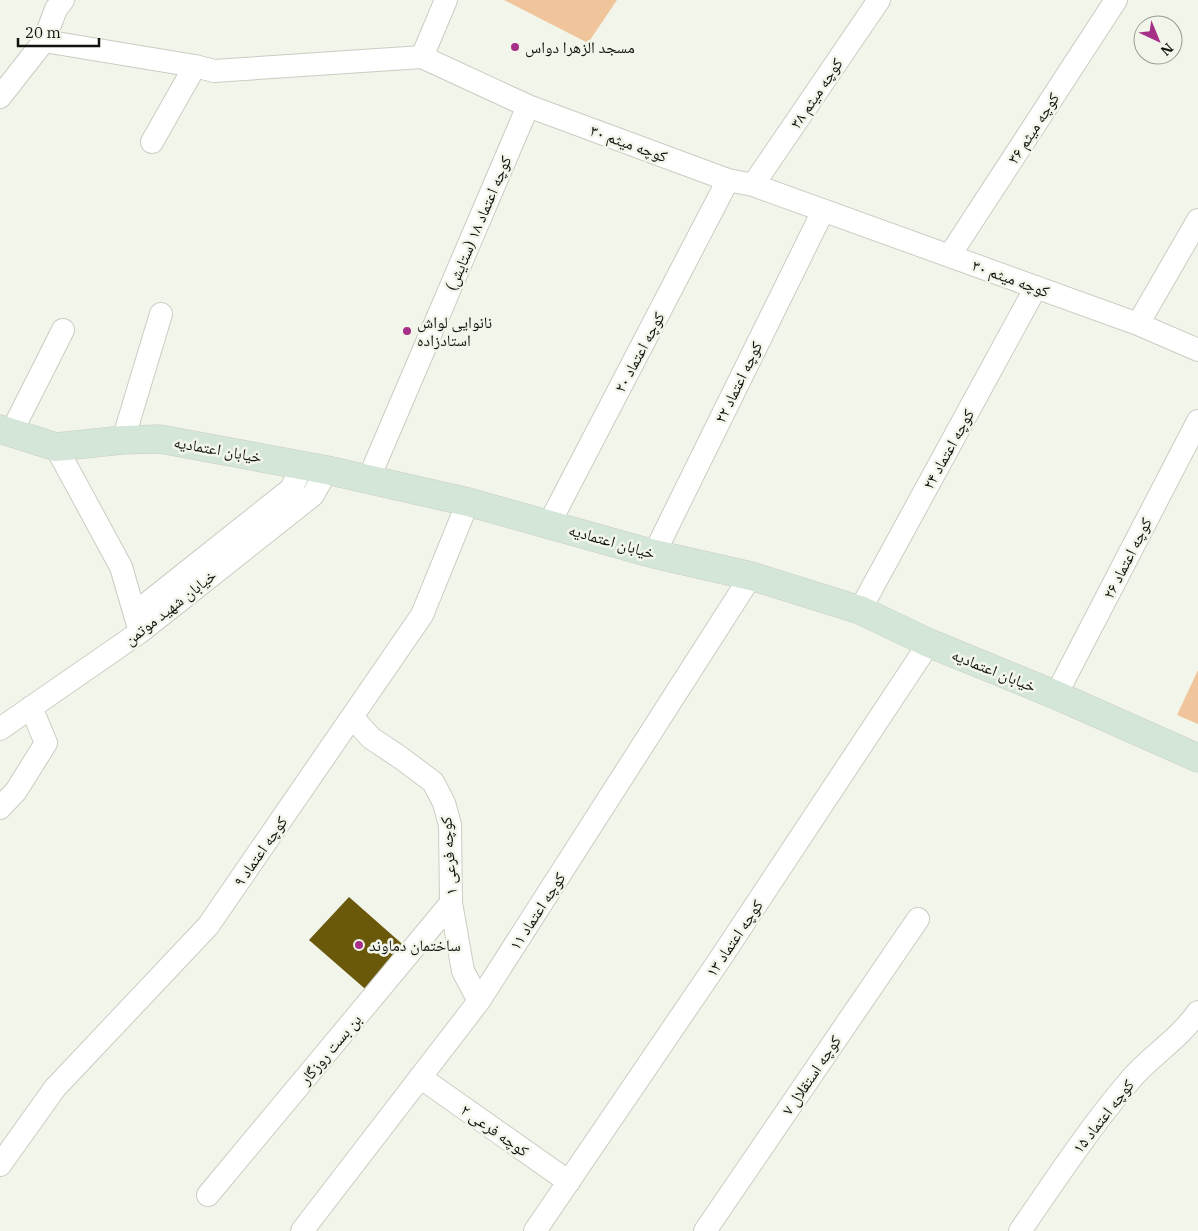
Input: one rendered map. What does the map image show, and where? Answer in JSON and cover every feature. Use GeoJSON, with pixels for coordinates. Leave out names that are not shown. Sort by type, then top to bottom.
{"type":"FeatureCollection","features":[{"type":"Feature","properties":{"kind":"street"},"geometry":{"type":"LineString","coordinates":[[0,97],[44,41],[56,9],[62,0]]}},
{"type":"Feature","properties":{"kind":"street"},"geometry":{"type":"LineString","coordinates":[[422,57],[446,0]]}},
{"type":"Feature","properties":{"kind":"street","name":"کوچه میثم ۳۸"},"geometry":{"type":"LineString","coordinates":[[753,185],[879,0]]}},
{"type":"Feature","properties":{"kind":"street","name":"کوچه میثم ۳۶"},"geometry":{"type":"LineString","coordinates":[[950,255],[1116,0]]}},
{"type":"Feature","properties":{"kind":"street","name":"کوچه میثم ۳۰"},"geometry":{"type":"LineString","coordinates":[[44,41],[196,66],[214,71],[422,57],[528,106],[728,180],[753,185],[950,255],[1138,324],[1198,350]]}},
{"type":"Feature","properties":{"kind":"street"},"geometry":{"type":"LineString","coordinates":[[152,142],[196,66]]}},
{"type":"Feature","properties":{"kind":"street","name":"کوچه اعتماد ۱۸ (ستایش)"},"geometry":{"type":"LineString","coordinates":[[369,478],[528,106]]}},
{"type":"Feature","properties":{"kind":"street","name":"کوچه اعتماد ۲۰"},"geometry":{"type":"LineString","coordinates":[[549,524],[728,180]]}},
{"type":"Feature","properties":{"kind":"street","name":"کوچه اعتماد ۲۲"},"geometry":{"type":"LineString","coordinates":[[654,554],[823,211]]}},
{"type":"Feature","properties":{"kind":"street"},"geometry":{"type":"LineString","coordinates":[[1138,324],[1198,220]]}},
{"type":"Feature","properties":{"kind":"street","name":"کوچه اعتماد ۲۴"},"geometry":{"type":"LineString","coordinates":[[860,610],[1036,288]]}},
{"type":"Feature","properties":{"kind":"street"},"geometry":{"type":"LineString","coordinates":[[123,440],[161,314]]}},
{"type":"Feature","properties":{"kind":"street"},"geometry":{"type":"LineString","coordinates":[[6,431],[63,330]]}},
{"type":"Feature","properties":{"kind":"street","name":"کوچه اعتماد ۲۶"},"geometry":{"type":"LineString","coordinates":[[1056,695],[1198,421]]}},
{"type":"Feature","properties":{"kind":"street","name":"خیابان اعتمادیه"},"geometry":{"type":"LineString","coordinates":[[6,431],[56,447],[123,440],[160,439],[315,467],[468,502],[654,554],[751,576],[860,610],[929,643],[1056,695],[1198,758]]}},
{"type":"Feature","properties":{"kind":"street"},"geometry":{"type":"LineString","coordinates":[[56,447],[121,567],[137,622]]}},
{"type":"Feature","properties":{"kind":"street","name":"خیابان شهید موتمن"},"geometry":{"type":"LineString","coordinates":[[0,729],[31,707],[137,622],[313,495],[315,467]]}},
{"type":"Feature","properties":{"kind":"street","name":"کوچه اعتماد ۹"},"geometry":{"type":"LineString","coordinates":[[0,1165],[55,1088],[208,926],[422,615],[468,502]]}},
{"type":"Feature","properties":{"kind":"street","name":"کوچه اعتماد ۱۱"},"geometry":{"type":"LineString","coordinates":[[302,1231],[479,1001],[751,576]]}},
{"type":"Feature","properties":{"kind":"street","name":"کوچه اعتماد ۱۳"},"geometry":{"type":"LineString","coordinates":[[542,1228],[569,1182],[714,968],[929,643]]}},
{"type":"Feature","properties":{"kind":"street"},"geometry":{"type":"LineString","coordinates":[[0,808],[16,791],[46,743],[31,707]]}},
{"type":"Feature","properties":{"kind":"street","name":"کوچه فرعی ۱"},"geometry":{"type":"LineString","coordinates":[[352,718],[371,738],[402,758],[433,782],[444,803],[450,825],[451,903],[463,971],[479,1001]]}},
{"type":"Feature","properties":{"kind":"street","name":"بن بست روزگار"},"geometry":{"type":"LineString","coordinates":[[208,1195],[451,903]]}},
{"type":"Feature","properties":{"kind":"street","name":"کوچه استقلال ۷"},"geometry":{"type":"LineString","coordinates":[[705,1231],[918,919]]}},
{"type":"Feature","properties":{"kind":"street","name":"کوچه اعتماد ۱۵"},"geometry":{"type":"LineString","coordinates":[[1020,1231],[1101,1114],[1133,1076],[1193,1019]]}},
{"type":"Feature","properties":{"kind":"street","name":"کوچه فرعی ۲"},"geometry":{"type":"LineString","coordinates":[[420,1078],[569,1182]]}},
{"type":"Feature","properties":{"kind":"shaded area"},"geometry":{"type":"Polygon","coordinates":[[[504,0],[617,0],[588,43],[504,0]]]}},
{"type":"Feature","properties":{"kind":"shaded area"},"geometry":{"type":"Polygon","coordinates":[[[1198,670],[1198,724],[1177,715],[1198,670]]]}},
{"type":"Feature","properties":{"kind":"building","name":"ساختمان دماوند"},"geometry":{"type":"Polygon","coordinates":[[[349,897],[409,950],[371,994],[309,940],[349,897]]]}},
{"type":"Feature","properties":{"kind":"place","name":"مسجد الزهرا دواس"},"geometry":{"type":"Point","coordinates":[515,47]}},
{"type":"Feature","properties":{"kind":"place","name":"نانوایی لواش استادزاده"},"geometry":{"type":"Point","coordinates":[407,331]}},
{"type":"Feature","properties":{"kind":"place","name":"ساختمان دماوند"},"geometry":{"type":"Point","coordinates":[359,945]}}]}
